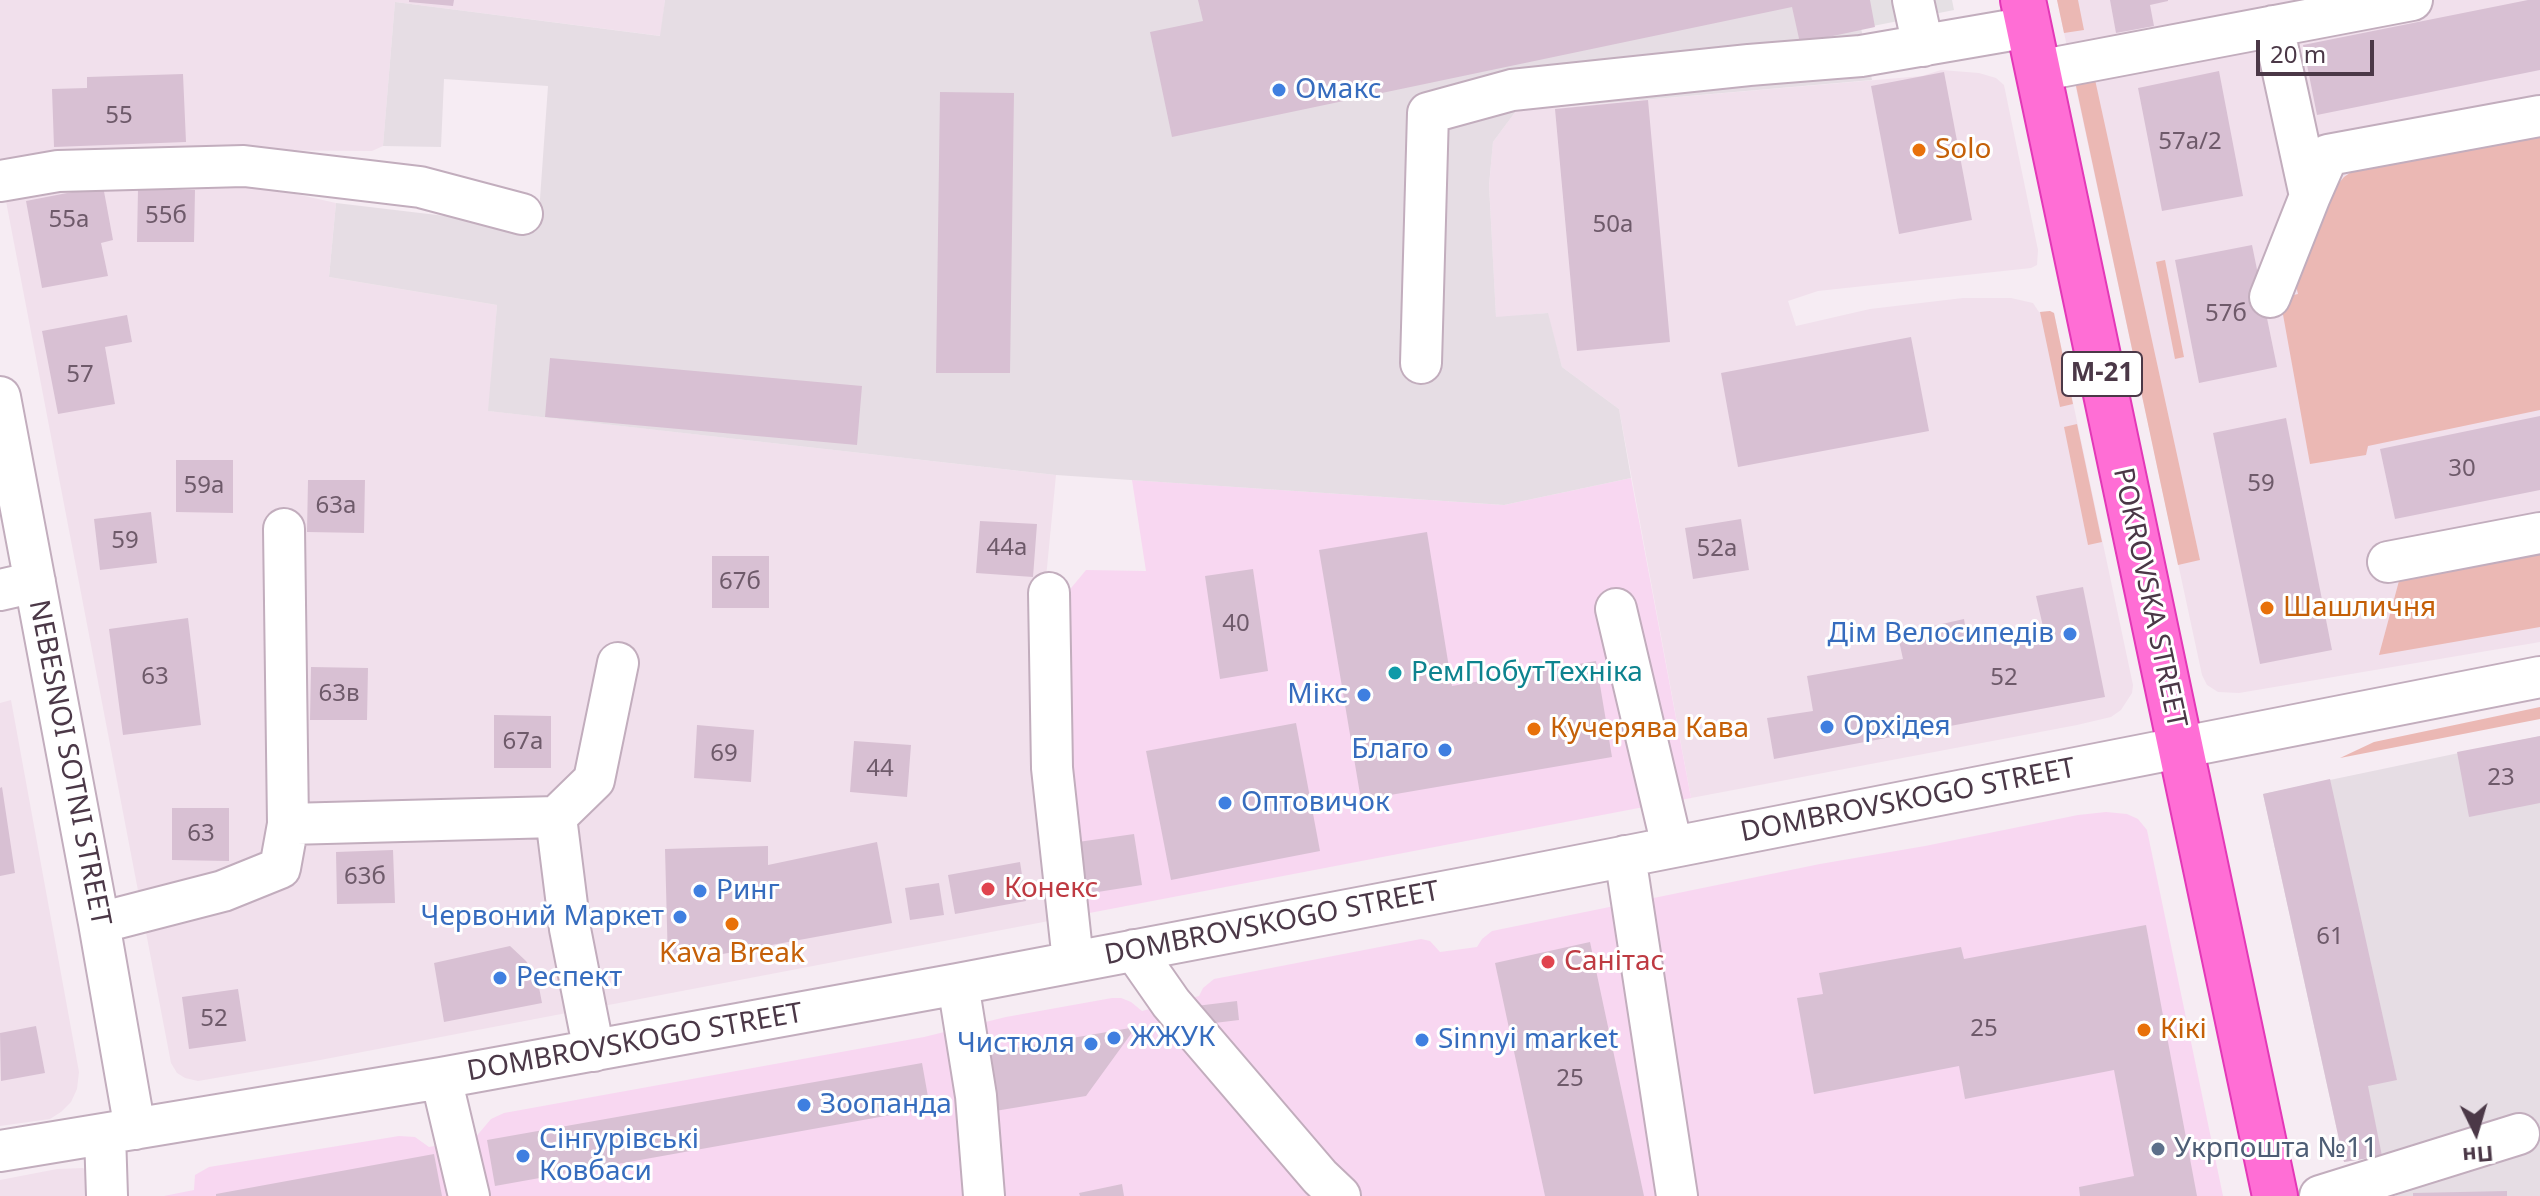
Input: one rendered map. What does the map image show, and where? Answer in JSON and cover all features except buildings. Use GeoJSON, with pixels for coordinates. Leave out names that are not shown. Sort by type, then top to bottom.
{"type":"FeatureCollection","features":[{"type":"Feature","properties":{"kind":"highway","name":"POKROVSKA STREET"},"geometry":{"type":"LineString","coordinates":[[2026,14],[2275,1196]]}},
{"type":"Feature","properties":{"kind":"street"},"geometry":{"type":"LineString","coordinates":[[1913,0],[1923,46]]}},
{"type":"Feature","properties":{"kind":"street"},"geometry":{"type":"LineString","coordinates":[[2038,71],[2412,0]]}},
{"type":"Feature","properties":{"kind":"street"},"geometry":{"type":"LineString","coordinates":[[1421,363],[1428,113],[1512,90],[1861,56],[1923,46],[2026,14]]}},
{"type":"Feature","properties":{"kind":"street"},"geometry":{"type":"LineString","coordinates":[[2273,26],[2310,196]]}},
{"type":"Feature","properties":{"kind":"street"},"geometry":{"type":"LineString","coordinates":[[2270,297],[2328,155],[2540,116]]}},
{"type":"Feature","properties":{"kind":"street"},"geometry":{"type":"LineString","coordinates":[[0,181],[58,171],[244,166],[420,187],[522,214]]}},
{"type":"Feature","properties":{"kind":"street","name":"NEBESNOI SOTNI STREET"},"geometry":{"type":"LineString","coordinates":[[0,397],[18,586],[99,923],[120,1131],[107,1196]]}},
{"type":"Feature","properties":{"kind":"street"},"geometry":{"type":"LineString","coordinates":[[99,923],[223,891],[280,868],[288,824],[284,529]]}},
{"type":"Feature","properties":{"kind":"street"},"geometry":{"type":"LineString","coordinates":[[2388,562],[2540,533]]}},
{"type":"Feature","properties":{"kind":"street"},"geometry":{"type":"LineString","coordinates":[[1049,593],[1052,768],[1073,961]]}},
{"type":"Feature","properties":{"kind":"street"},"geometry":{"type":"LineString","coordinates":[[1616,609],[1672,846]]}},
{"type":"Feature","properties":{"kind":"street"},"geometry":{"type":"LineString","coordinates":[[288,824],[556,817],[594,780],[618,663]]}},
{"type":"Feature","properties":{"kind":"street","name":"DOMBROVSKOGO STREET"},"geometry":{"type":"LineString","coordinates":[[0,1151],[441,1078],[958,984],[2540,677]]}},
{"type":"Feature","properties":{"kind":"street"},"geometry":{"type":"LineString","coordinates":[[556,817],[570,929],[594,1051]]}},
{"type":"Feature","properties":{"kind":"street"},"geometry":{"type":"LineString","coordinates":[[1625,856],[1677,1196]]}},
{"type":"Feature","properties":{"kind":"street"},"geometry":{"type":"LineString","coordinates":[[1134,950],[1171,1003],[1320,1177],[1340,1196]]}},
{"type":"Feature","properties":{"kind":"street"},"geometry":{"type":"LineString","coordinates":[[958,984],[976,1096],[984,1196]]}},
{"type":"Feature","properties":{"kind":"street"},"geometry":{"type":"LineString","coordinates":[[441,1078],[469,1196]]}},
{"type":"Feature","properties":{"kind":"street"},"geometry":{"type":"LineString","coordinates":[[2320,1196],[2519,1134]]}},
{"type":"Feature","properties":{"kind":"shaded area"},"geometry":{"type":"Polygon","coordinates":[[[0,0],[665,0],[661,36],[395,2],[383,146],[372,151],[228,150],[0,167],[0,0]]]}},
{"type":"Feature","properties":{"kind":"shaded area"},"geometry":{"type":"Polygon","coordinates":[[[665,0],[1855,0],[1872,80],[1516,111],[1493,142],[1489,185],[1496,317],[1548,313],[1562,367],[1619,409],[1631,478],[1504,505],[1056,475],[488,411],[497,305],[329,277],[336,203],[538,227],[548,86],[444,79],[441,147],[383,146],[395,2],[660,36],[665,0]]]}},
{"type":"Feature","properties":{"kind":"shaded area"},"geometry":{"type":"Polygon","coordinates":[[[1868,0],[1952,0],[1954,10],[1873,26],[1868,0]]]}},
{"type":"Feature","properties":{"kind":"shaded area"},"geometry":{"type":"Polygon","coordinates":[[[2057,0],[2540,0],[2540,642],[2239,693],[2218,692],[2207,685],[2202,675],[2057,0]]]}},
{"type":"Feature","properties":{"kind":"shaded area"},"geometry":{"type":"Polygon","coordinates":[[[2057,0],[2078,0],[2084,30],[2064,33],[2057,0]]]}},
{"type":"Feature","properties":{"kind":"shaded area"},"geometry":{"type":"Polygon","coordinates":[[[1941,70],[1979,73],[1996,78],[2004,85],[2038,250],[2037,265],[1818,291],[1788,301],[1796,326],[1870,309],[1963,298],[2011,298],[2033,303],[2039,312],[2054,313],[2133,685],[2132,693],[2121,710],[2111,717],[1691,798],[1619,409],[1562,367],[1547,313],[1496,318],[1489,185],[1493,142],[1516,111],[1922,76],[1941,70]]]}},
{"type":"Feature","properties":{"kind":"shaded area"},"geometry":{"type":"Polygon","coordinates":[[[2094,75],[2200,560],[2178,565],[2076,86],[2077,82],[2094,75]]]}},
{"type":"Feature","properties":{"kind":"shaded area"},"geometry":{"type":"Polygon","coordinates":[[[2540,129],[2540,410],[2368,446],[2366,455],[2310,464],[2280,298],[2298,294],[2292,270],[2328,196],[2344,177],[2360,166],[2540,129]]]}},
{"type":"Feature","properties":{"kind":"shaded area"},"geometry":{"type":"Polygon","coordinates":[[[197,172],[336,203],[329,277],[497,305],[489,411],[1056,475],[1034,701],[1054,920],[315,1061],[198,1081],[177,1073],[171,1063],[5,196],[197,172]]]}},
{"type":"Feature","properties":{"kind":"shaded area"},"geometry":{"type":"Polygon","coordinates":[[[2165,260],[2184,357],[2175,359],[2156,262],[2165,260]]]}},
{"type":"Feature","properties":{"kind":"shaded area"},"geometry":{"type":"Polygon","coordinates":[[[2040,312],[2054,313],[2073,404],[2060,407],[2040,312]]]}},
{"type":"Feature","properties":{"kind":"shaded area"},"geometry":{"type":"Polygon","coordinates":[[[2077,424],[2102,542],[2088,545],[2064,427],[2077,424]]]}},
{"type":"Feature","properties":{"kind":"shaded area"},"geometry":{"type":"Polygon","coordinates":[[[1631,478],[1691,798],[1079,915],[1062,599],[1086,570],[1146,571],[1132,480],[1504,505],[1631,478]]]}},
{"type":"Feature","properties":{"kind":"shaded area"},"geometry":{"type":"Polygon","coordinates":[[[2540,541],[2540,627],[2379,655],[2403,566],[2540,541]]]}},
{"type":"Feature","properties":{"kind":"shaded area"},"geometry":{"type":"Polygon","coordinates":[[[11,700],[79,1072],[77,1089],[71,1102],[61,1112],[50,1119],[0,1126],[0,703],[11,700]]]}},
{"type":"Feature","properties":{"kind":"shaded area"},"geometry":{"type":"Polygon","coordinates":[[[2540,707],[2540,719],[2340,758],[2374,742],[2540,707]]]}},
{"type":"Feature","properties":{"kind":"shaded area"},"geometry":{"type":"Polygon","coordinates":[[[2540,736],[2540,1196],[2396,1196],[2382,1156],[2344,1162],[2263,794],[2540,736]]]}},
{"type":"Feature","properties":{"kind":"shaded area"},"geometry":{"type":"Polygon","coordinates":[[[2106,812],[2127,814],[2138,819],[2147,830],[2223,1196],[164,1196],[194,1190],[195,1175],[209,1167],[399,1136],[415,1137],[429,1147],[474,1139],[491,1119],[504,1113],[924,1037],[1006,1017],[1112,998],[1131,1002],[1142,1011],[1199,996],[1214,979],[1421,939],[1430,941],[1440,952],[1477,947],[1492,931],[1820,864],[2106,812]]]}},
{"type":"Feature","properties":{"kind":"shaded area"},"geometry":{"type":"Polygon","coordinates":[[[83,1168],[90,1173],[99,1196],[0,1196],[0,1180],[57,1169],[83,1168]]]}},
{"type":"Feature","properties":{"kind":"place","name":"Омакс"},"geometry":{"type":"Point","coordinates":[1279,90]}},
{"type":"Feature","properties":{"kind":"place","name":"Solo"},"geometry":{"type":"Point","coordinates":[1919,150]}},
{"type":"Feature","properties":{"kind":"place","name":"Шашличня"},"geometry":{"type":"Point","coordinates":[2267,608]}},
{"type":"Feature","properties":{"kind":"place","name":"Дім Велосипедів"},"geometry":{"type":"Point","coordinates":[2070,634]}},
{"type":"Feature","properties":{"kind":"place","name":"РемПобутТехніка"},"geometry":{"type":"Point","coordinates":[1395,673]}},
{"type":"Feature","properties":{"kind":"place","name":"Мікс"},"geometry":{"type":"Point","coordinates":[1364,695]}},
{"type":"Feature","properties":{"kind":"place","name":"Орхідея"},"geometry":{"type":"Point","coordinates":[1827,727]}},
{"type":"Feature","properties":{"kind":"place","name":"Кучерява Кава"},"geometry":{"type":"Point","coordinates":[1534,729]}},
{"type":"Feature","properties":{"kind":"place","name":"Благо"},"geometry":{"type":"Point","coordinates":[1445,750]}},
{"type":"Feature","properties":{"kind":"place","name":"Оптовичок"},"geometry":{"type":"Point","coordinates":[1225,803]}},
{"type":"Feature","properties":{"kind":"place","name":"Конекс"},"geometry":{"type":"Point","coordinates":[988,889]}},
{"type":"Feature","properties":{"kind":"place","name":"Ринг"},"geometry":{"type":"Point","coordinates":[700,891]}},
{"type":"Feature","properties":{"kind":"place","name":"Червоний Маркет"},"geometry":{"type":"Point","coordinates":[680,917]}},
{"type":"Feature","properties":{"kind":"place","name":"Kava Break"},"geometry":{"type":"Point","coordinates":[732,924]}},
{"type":"Feature","properties":{"kind":"place","name":"Санітас"},"geometry":{"type":"Point","coordinates":[1548,962]}},
{"type":"Feature","properties":{"kind":"place","name":"Респект"},"geometry":{"type":"Point","coordinates":[500,978]}},
{"type":"Feature","properties":{"kind":"place","name":"Кікі"},"geometry":{"type":"Point","coordinates":[2144,1030]}},
{"type":"Feature","properties":{"kind":"place","name":"ЖЖУК"},"geometry":{"type":"Point","coordinates":[1114,1038]}},
{"type":"Feature","properties":{"kind":"place","name":"Sinnyi market"},"geometry":{"type":"Point","coordinates":[1422,1040]}},
{"type":"Feature","properties":{"kind":"place","name":"Чистюля"},"geometry":{"type":"Point","coordinates":[1091,1044]}},
{"type":"Feature","properties":{"kind":"place","name":"Зоопанда"},"geometry":{"type":"Point","coordinates":[804,1105]}},
{"type":"Feature","properties":{"kind":"place","name":"Укрпошта №11"},"geometry":{"type":"Point","coordinates":[2158,1149]}},
{"type":"Feature","properties":{"kind":"place","name":"Сінгурівські Ковбаси"},"geometry":{"type":"Point","coordinates":[523,1156]}}]}
